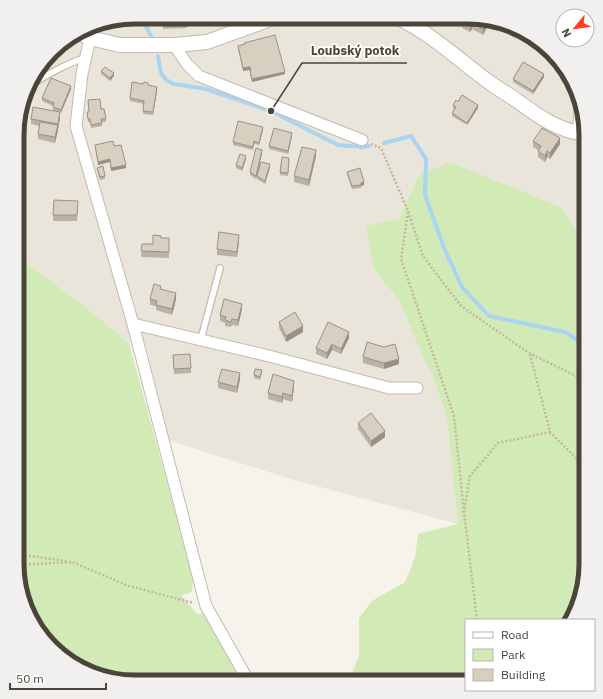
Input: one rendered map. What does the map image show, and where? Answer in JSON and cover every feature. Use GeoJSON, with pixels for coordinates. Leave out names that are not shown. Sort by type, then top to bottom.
{"type":"FeatureCollection","features":[{"type":"Feature","properties":{"kind":"street"},"geometry":{"type":"LineString","coordinates":[[245,675],[206,606],[132,324],[76,126],[85,58],[85,36],[120,45],[174,45],[207,42],[257,24]]}},
{"type":"Feature","properties":{"kind":"street"},"geometry":{"type":"LineString","coordinates":[[410,24],[442,45],[486,80],[546,121],[579,133]]}},
{"type":"Feature","properties":{"kind":"street"},"geometry":{"type":"LineString","coordinates":[[174,45],[187,64],[198,76],[362,140]]}},
{"type":"Feature","properties":{"kind":"street"},"geometry":{"type":"LineString","coordinates":[[132,324],[201,339],[389,388],[417,388]]}},
{"type":"Feature","properties":{"kind":"lane"},"geometry":{"type":"LineString","coordinates":[[39,80],[71,62],[85,58]]}},
{"type":"Feature","properties":{"kind":"lane"},"geometry":{"type":"LineString","coordinates":[[201,339],[220,268]]}},
{"type":"Feature","properties":{"kind":"path"},"geometry":{"type":"LineString","coordinates":[[362,140],[382,148],[408,211],[423,256],[461,306],[530,353],[579,378]]}},
{"type":"Feature","properties":{"kind":"path"},"geometry":{"type":"LineString","coordinates":[[408,211],[401,259],[454,416],[477,619]]}},
{"type":"Feature","properties":{"kind":"path"},"geometry":{"type":"LineString","coordinates":[[530,353],[550,432],[579,461]]}},
{"type":"Feature","properties":{"kind":"path"},"geometry":{"type":"LineString","coordinates":[[464,512],[470,476],[498,443],[550,432]]}},
{"type":"Feature","properties":{"kind":"path"},"geometry":{"type":"LineString","coordinates":[[24,555],[72,562],[130,586],[206,606]]}},
{"type":"Feature","properties":{"kind":"path"},"geometry":{"type":"LineString","coordinates":[[24,565],[72,562]]}},
{"type":"Feature","properties":{"kind":"shaded area"},"geometry":{"type":"Polygon","coordinates":[[[128,24],[482,25],[510,32],[536,47],[556,67],[571,93],[578,121],[579,135],[579,236],[562,208],[419,175],[374,269],[400,302],[424,360],[432,374],[447,419],[458,524],[291,479],[167,440],[145,342],[129,343],[24,261],[24,135],[26,113],[32,93],[47,67],[67,47],[93,32],[113,26],[128,24]]]}},
{"type":"Feature","properties":{"kind":"green space"},"geometry":{"type":"Polygon","coordinates":[[[450,162],[562,208],[579,236],[579,571],[577,586],[568,613],[564,619],[465,619],[465,675],[351,675],[359,656],[359,618],[372,601],[405,582],[415,558],[418,534],[458,524],[447,419],[432,374],[424,360],[400,302],[374,269],[366,226],[399,219],[419,175],[450,162]]]}},
{"type":"Feature","properties":{"kind":"green space"},"geometry":{"type":"Polygon","coordinates":[[[24,261],[129,343],[193,578],[192,592],[181,595],[197,614],[214,611],[249,671],[256,675],[128,675],[113,673],[93,667],[67,652],[47,632],[39,620],[32,606],[28,593],[24,564],[24,261]]]}},
{"type":"Feature","properties":{"kind":"building"},"geometry":{"type":"Polygon","coordinates":[[[163,24],[187,24],[187,26],[163,26],[163,24]]]}},
{"type":"Feature","properties":{"kind":"building"},"geometry":{"type":"Polygon","coordinates":[[[475,24],[485,26],[483,29],[475,24]]]}},
{"type":"Feature","properties":{"kind":"building"},"geometry":{"type":"Polygon","coordinates":[[[275,35],[285,72],[252,79],[250,67],[243,68],[238,46],[275,35]]]}},
{"type":"Feature","properties":{"kind":"building"},"geometry":{"type":"Polygon","coordinates":[[[523,62],[544,74],[533,91],[513,79],[523,62]]]}},
{"type":"Feature","properties":{"kind":"building"},"geometry":{"type":"Polygon","coordinates":[[[105,67],[114,73],[110,78],[101,71],[105,67]]]}},
{"type":"Feature","properties":{"kind":"building"},"geometry":{"type":"Polygon","coordinates":[[[51,78],[71,86],[61,110],[53,107],[54,103],[42,98],[51,78]]]}},
{"type":"Feature","properties":{"kind":"building"},"geometry":{"type":"Polygon","coordinates":[[[132,82],[143,84],[144,82],[148,83],[148,85],[157,87],[153,112],[143,111],[144,101],[130,98],[132,82]]]}},
{"type":"Feature","properties":{"kind":"building"},"geometry":{"type":"Polygon","coordinates":[[[462,95],[478,105],[467,123],[452,113],[456,107],[453,105],[456,100],[458,102],[462,95]]]}},
{"type":"Feature","properties":{"kind":"building"},"geometry":{"type":"Polygon","coordinates":[[[100,99],[101,109],[104,109],[106,119],[101,119],[102,123],[91,125],[87,112],[89,112],[88,100],[100,99]]]}},
{"type":"Feature","properties":{"kind":"building"},"geometry":{"type":"Polygon","coordinates":[[[33,107],[60,112],[58,124],[31,119],[33,107]]]}},
{"type":"Feature","properties":{"kind":"building"},"geometry":{"type":"Polygon","coordinates":[[[238,121],[263,127],[259,143],[254,141],[253,147],[233,142],[238,121]]]}},
{"type":"Feature","properties":{"kind":"building"},"geometry":{"type":"Polygon","coordinates":[[[40,122],[58,125],[55,137],[38,134],[40,122]]]}},
{"type":"Feature","properties":{"kind":"building"},"geometry":{"type":"Polygon","coordinates":[[[274,128],[292,133],[288,151],[269,146],[274,128]]]}},
{"type":"Feature","properties":{"kind":"building"},"geometry":{"type":"Polygon","coordinates":[[[542,128],[560,138],[550,153],[547,151],[545,156],[538,151],[541,146],[533,141],[542,128]]]}},
{"type":"Feature","properties":{"kind":"building"},"geometry":{"type":"Polygon","coordinates":[[[113,141],[114,146],[121,145],[126,165],[111,168],[110,159],[98,162],[95,145],[113,141]]]}},
{"type":"Feature","properties":{"kind":"building"},"geometry":{"type":"Polygon","coordinates":[[[302,147],[316,150],[309,180],[294,176],[302,147]]]}},
{"type":"Feature","properties":{"kind":"building"},"geometry":{"type":"Polygon","coordinates":[[[256,148],[262,150],[256,176],[250,172],[256,148]]]}},
{"type":"Feature","properties":{"kind":"building"},"geometry":{"type":"Polygon","coordinates":[[[240,154],[246,156],[242,168],[236,165],[240,154]]]}},
{"type":"Feature","properties":{"kind":"building"},"geometry":{"type":"Polygon","coordinates":[[[282,157],[289,158],[288,173],[280,172],[282,157]]]}},
{"type":"Feature","properties":{"kind":"building"},"geometry":{"type":"Polygon","coordinates":[[[261,162],[270,164],[265,181],[257,176],[261,162]]]}},
{"type":"Feature","properties":{"kind":"building"},"geometry":{"type":"Polygon","coordinates":[[[103,166],[105,176],[100,177],[97,168],[103,166]]]}},
{"type":"Feature","properties":{"kind":"building"},"geometry":{"type":"Polygon","coordinates":[[[360,168],[364,182],[361,183],[361,185],[352,186],[347,172],[360,168]]]}},
{"type":"Feature","properties":{"kind":"building"},"geometry":{"type":"Polygon","coordinates":[[[54,200],[78,201],[77,215],[53,215],[54,200]]]}},
{"type":"Feature","properties":{"kind":"building"},"geometry":{"type":"Polygon","coordinates":[[[219,232],[239,235],[237,252],[217,249],[219,232]]]}},
{"type":"Feature","properties":{"kind":"building"},"geometry":{"type":"Polygon","coordinates":[[[153,235],[161,236],[161,238],[169,238],[169,252],[141,251],[142,244],[153,244],[153,235]]]}},
{"type":"Feature","properties":{"kind":"building"},"geometry":{"type":"Polygon","coordinates":[[[154,284],[161,286],[160,289],[176,293],[172,309],[156,305],[157,301],[150,299],[154,284]]]}},
{"type":"Feature","properties":{"kind":"building"},"geometry":{"type":"Polygon","coordinates":[[[224,299],[242,304],[238,320],[232,319],[231,322],[225,320],[226,317],[220,315],[224,299]]]}},
{"type":"Feature","properties":{"kind":"building"},"geometry":{"type":"Polygon","coordinates":[[[295,312],[303,326],[286,336],[279,322],[295,312]]]}},
{"type":"Feature","properties":{"kind":"building"},"geometry":{"type":"Polygon","coordinates":[[[328,322],[349,332],[341,349],[332,344],[327,353],[316,348],[328,322]]]}},
{"type":"Feature","properties":{"kind":"building"},"geometry":{"type":"Polygon","coordinates":[[[367,342],[384,347],[395,344],[399,359],[384,363],[363,357],[367,342]]]}},
{"type":"Feature","properties":{"kind":"building"},"geometry":{"type":"Polygon","coordinates":[[[190,354],[191,368],[174,369],[173,355],[190,354]]]}},
{"type":"Feature","properties":{"kind":"building"},"geometry":{"type":"Polygon","coordinates":[[[222,369],[240,373],[237,387],[218,382],[222,369]]]}},
{"type":"Feature","properties":{"kind":"building"},"geometry":{"type":"Polygon","coordinates":[[[255,369],[262,370],[260,377],[254,375],[255,369]]]}},
{"type":"Feature","properties":{"kind":"building"},"geometry":{"type":"Polygon","coordinates":[[[273,374],[294,381],[292,396],[283,393],[282,397],[268,393],[273,374]]]}},
{"type":"Feature","properties":{"kind":"building"},"geometry":{"type":"Polygon","coordinates":[[[371,413],[385,431],[371,441],[358,423],[371,413]]]}},
{"type":"Feature","properties":{"kind":"waterway"},"geometry":{"type":"LineString","coordinates":[[145,24],[151,36]]}},
{"type":"Feature","properties":{"kind":"waterway"},"geometry":{"type":"LineString","coordinates":[[158,56],[161,73],[166,80],[174,84],[206,89],[271,111],[338,145],[362,147],[369,146]]}},
{"type":"Feature","properties":{"kind":"waterway"},"geometry":{"type":"LineString","coordinates":[[384,143],[411,136],[426,159],[425,195],[444,248],[462,287],[489,316],[565,332],[579,341]]}},
{"type":"Feature","properties":{"kind":"place","name":"Loubský potok"},"geometry":{"type":"Point","coordinates":[271,111]}}]}
